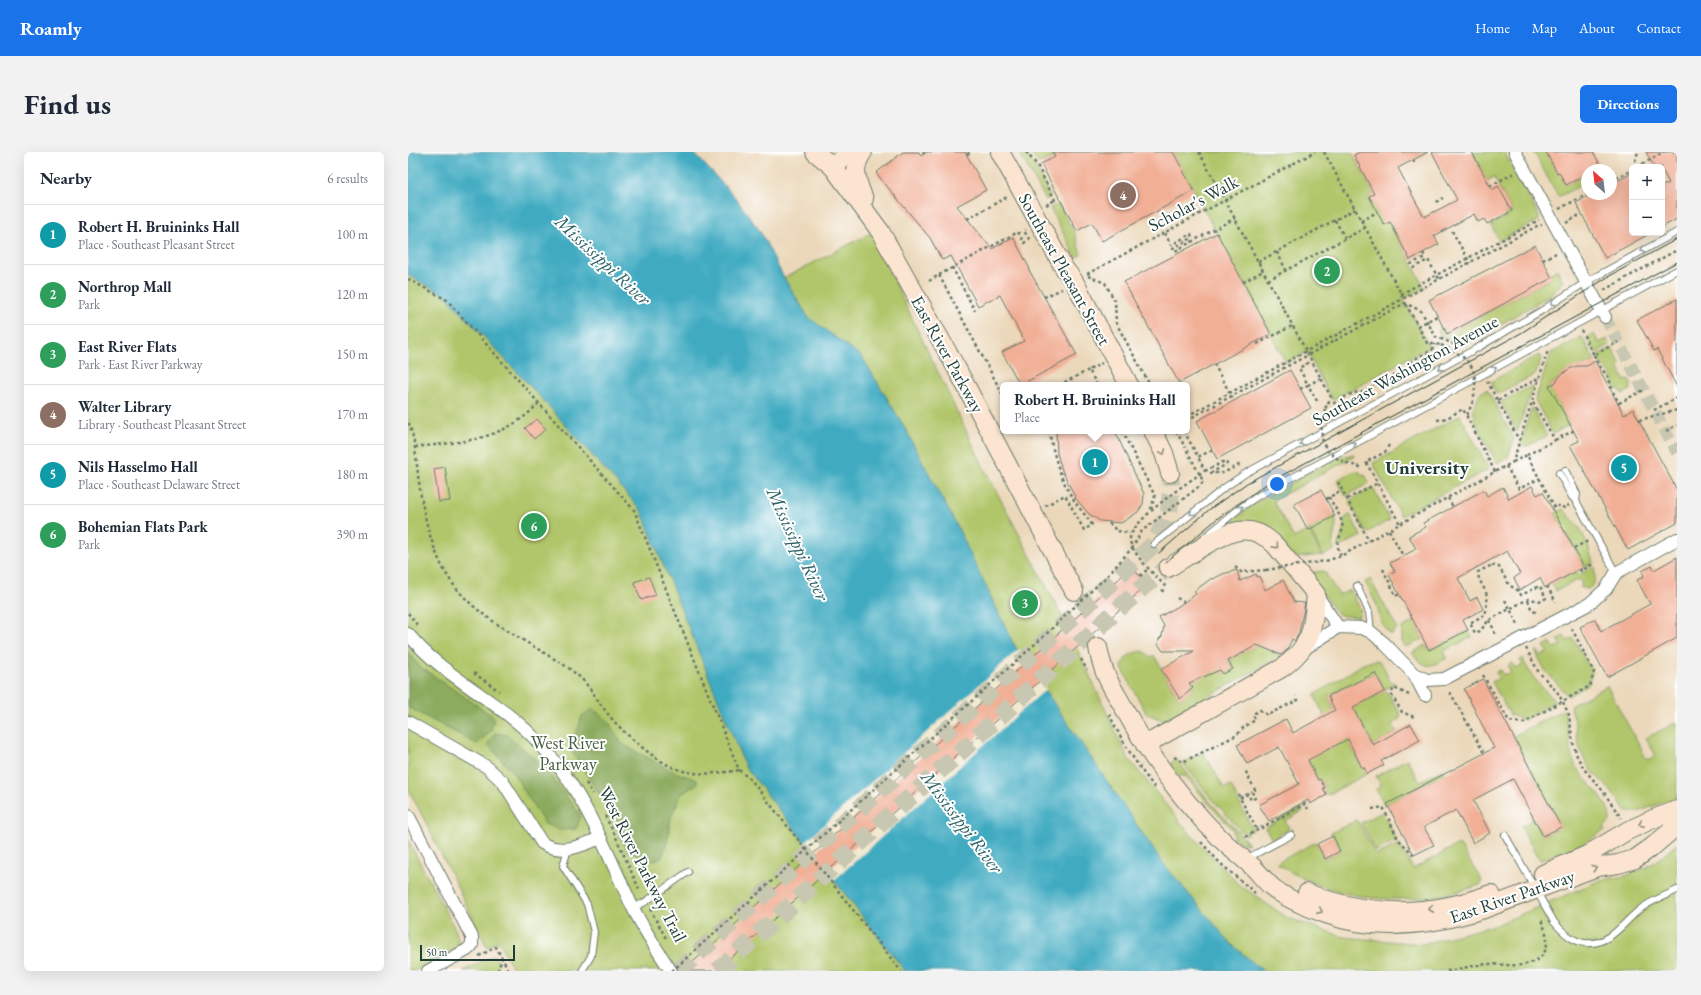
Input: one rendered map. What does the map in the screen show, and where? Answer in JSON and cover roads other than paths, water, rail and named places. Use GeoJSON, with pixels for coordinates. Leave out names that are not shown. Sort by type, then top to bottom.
{"type":"FeatureCollection","features":[{"type":"Feature","properties":{"kind":"street","name":"East River Parkway"},"geometry":{"type":"LineString","coordinates":[[815,152],[833,167],[871,216],[897,259],[908,282],[954,362],[1074,590]]}},
{"type":"Feature","properties":{"kind":"street"},"geometry":{"type":"LineString","coordinates":[[833,167],[849,152]]}},
{"type":"Feature","properties":{"kind":"street"},"geometry":{"type":"LineString","coordinates":[[862,152],[857,161],[855,178],[871,216]]}},
{"type":"Feature","properties":{"kind":"street","name":"Southeast Pleasant Street"},"geometry":{"type":"LineString","coordinates":[[1000,152],[1064,268],[1074,281],[1127,382]]}},
{"type":"Feature","properties":{"kind":"street"},"geometry":{"type":"LineString","coordinates":[[1515,152],[1550,222],[1567,247],[1603,314]]}},
{"type":"Feature","properties":{"kind":"street"},"geometry":{"type":"LineString","coordinates":[[1154,434],[1164,453],[1170,473]]}},
{"type":"Feature","properties":{"kind":"street"},"geometry":{"type":"LineString","coordinates":[[1168,568],[1229,532],[1248,530],[1260,534],[1268,538],[1316,594],[1338,627]]}},
{"type":"Feature","properties":{"kind":"street"},"geometry":{"type":"LineString","coordinates":[[1414,674],[1427,680],[1444,679],[1589,604],[1606,589],[1616,573],[1677,539]]}},
{"type":"Feature","properties":{"kind":"street"},"geometry":{"type":"LineString","coordinates":[[1145,745],[1292,661],[1301,651],[1311,633],[1316,594]]}},
{"type":"Feature","properties":{"kind":"street"},"geometry":{"type":"LineString","coordinates":[[1301,651],[1338,627],[1361,628],[1371,632],[1384,643],[1414,674],[1425,695]]}},
{"type":"Feature","properties":{"kind":"street"},"geometry":{"type":"LineString","coordinates":[[408,634],[415,643],[450,673],[499,707],[540,744],[570,781],[593,820],[633,908],[672,971]]}},
{"type":"Feature","properties":{"kind":"street","name":"East River Parkway"},"geometry":{"type":"LineString","coordinates":[[1098,647],[1103,669],[1145,745],[1161,770],[1223,841],[1249,864],[1302,891],[1332,902],[1367,910],[1392,912],[1419,910],[1457,904],[1596,867],[1618,864],[1635,859],[1677,826]]}},
{"type":"Feature","properties":{"kind":"street"},"geometry":{"type":"LineString","coordinates":[[408,722],[487,767],[503,782],[542,843],[548,847],[568,849],[584,845],[600,838]]}},
{"type":"Feature","properties":{"kind":"street","name":"East River Parkway"},"geometry":{"type":"LineString","coordinates":[[1534,884],[1588,855],[1614,837],[1677,810]]}},
{"type":"Feature","properties":{"kind":"street"},"geometry":{"type":"LineString","coordinates":[[408,815],[472,937],[472,945],[467,950],[428,971]]}},
{"type":"Feature","properties":{"kind":"lane","name":"Southeast Washington Avenue"},"geometry":{"type":"LineString","coordinates":[[1154,544],[1224,488],[1246,473],[1485,344],[1586,282],[1677,232]]}},
{"type":"Feature","properties":{"kind":"lane"},"geometry":{"type":"LineString","coordinates":[[1168,568],[1240,508],[1258,496],[1603,314],[1677,270]]}},
{"type":"Feature","properties":{"kind":"lane"},"geometry":{"type":"LineString","coordinates":[[1562,471],[1572,497],[1576,501],[1616,573]]}},
{"type":"Feature","properties":{"kind":"lane"},"geometry":{"type":"LineString","coordinates":[[1357,586],[1369,612],[1371,632]]}},
{"type":"Feature","properties":{"kind":"lane"},"geometry":{"type":"LineString","coordinates":[[1249,864],[1291,835]]}},
{"type":"Feature","properties":{"kind":"lane"},"geometry":{"type":"LineString","coordinates":[[1505,835],[1534,884],[1554,922],[1563,933],[1579,943],[1596,942],[1609,936],[1640,908],[1677,890]]}},
{"type":"Feature","properties":{"kind":"lane"},"geometry":{"type":"LineString","coordinates":[[568,849],[563,866],[587,904],[594,932],[591,956],[582,971]]}},
{"type":"Feature","properties":{"kind":"lane"},"geometry":{"type":"LineString","coordinates":[[633,908],[645,902],[688,872]]}},
{"type":"Feature","properties":{"kind":"water","name":"Mississippi River"},"geometry":{"type":"Polygon","coordinates":[[[408,152],[693,152],[735,197],[760,231],[784,278],[808,317],[862,357],[902,423],[958,528],[1013,643],[1162,862],[1231,944],[1263,971],[905,971],[745,766],[641,510],[544,401],[445,295],[408,275],[408,152]]]}},
{"type":"Feature","properties":{"kind":"tunnel"},"geometry":{"type":"LineString","coordinates":[[1605,317],[1677,453]]}},
{"type":"Feature","properties":{"kind":"tunnel"},"geometry":{"type":"LineString","coordinates":[[678,971],[1154,544],[1169,513],[1171,487],[1170,473]]}},
{"type":"Feature","properties":{"kind":"tunnel"},"geometry":{"type":"LineString","coordinates":[[718,971],[1145,585],[1168,568]]}},
{"type":"Feature","properties":{"kind":"tram line"},"geometry":{"type":"LineString","coordinates":[[1159,553],[1210,509],[1247,483],[1521,333],[1606,278],[1677,239]]}},
{"type":"Feature","properties":{"kind":"tram line"},"geometry":{"type":"LineString","coordinates":[[1165,563],[1218,518],[1268,483],[1677,262]]}},
{"type":"Feature","properties":{"kind":"place","name":"Walter Library"},"geometry":{"type":"Point","coordinates":[1123,195]}},
{"type":"Feature","properties":{"kind":"place","name":"Northrop Mall"},"geometry":{"type":"Point","coordinates":[1327,271]}},
{"type":"Feature","properties":{"kind":"place","name":"Robert H. Bruininks Hall"},"geometry":{"type":"Point","coordinates":[1095,462]}},
{"type":"Feature","properties":{"kind":"place","name":"Nils Hasselmo Hall"},"geometry":{"type":"Point","coordinates":[1624,468]}},
{"type":"Feature","properties":{"kind":"place","name":"Bohemian Flats Park"},"geometry":{"type":"Point","coordinates":[534,526]}},
{"type":"Feature","properties":{"kind":"place","name":"East River Flats"},"geometry":{"type":"Point","coordinates":[1025,603]}},
{"type":"Feature","properties":{"kind":"district","name":"University"},"geometry":{"type":"Point","coordinates":[1427,467]}},
{"type":"Feature","properties":{"kind":"park label","name":"West River Parkway"},"geometry":{"type":"Point","coordinates":[568,752]}}]}
